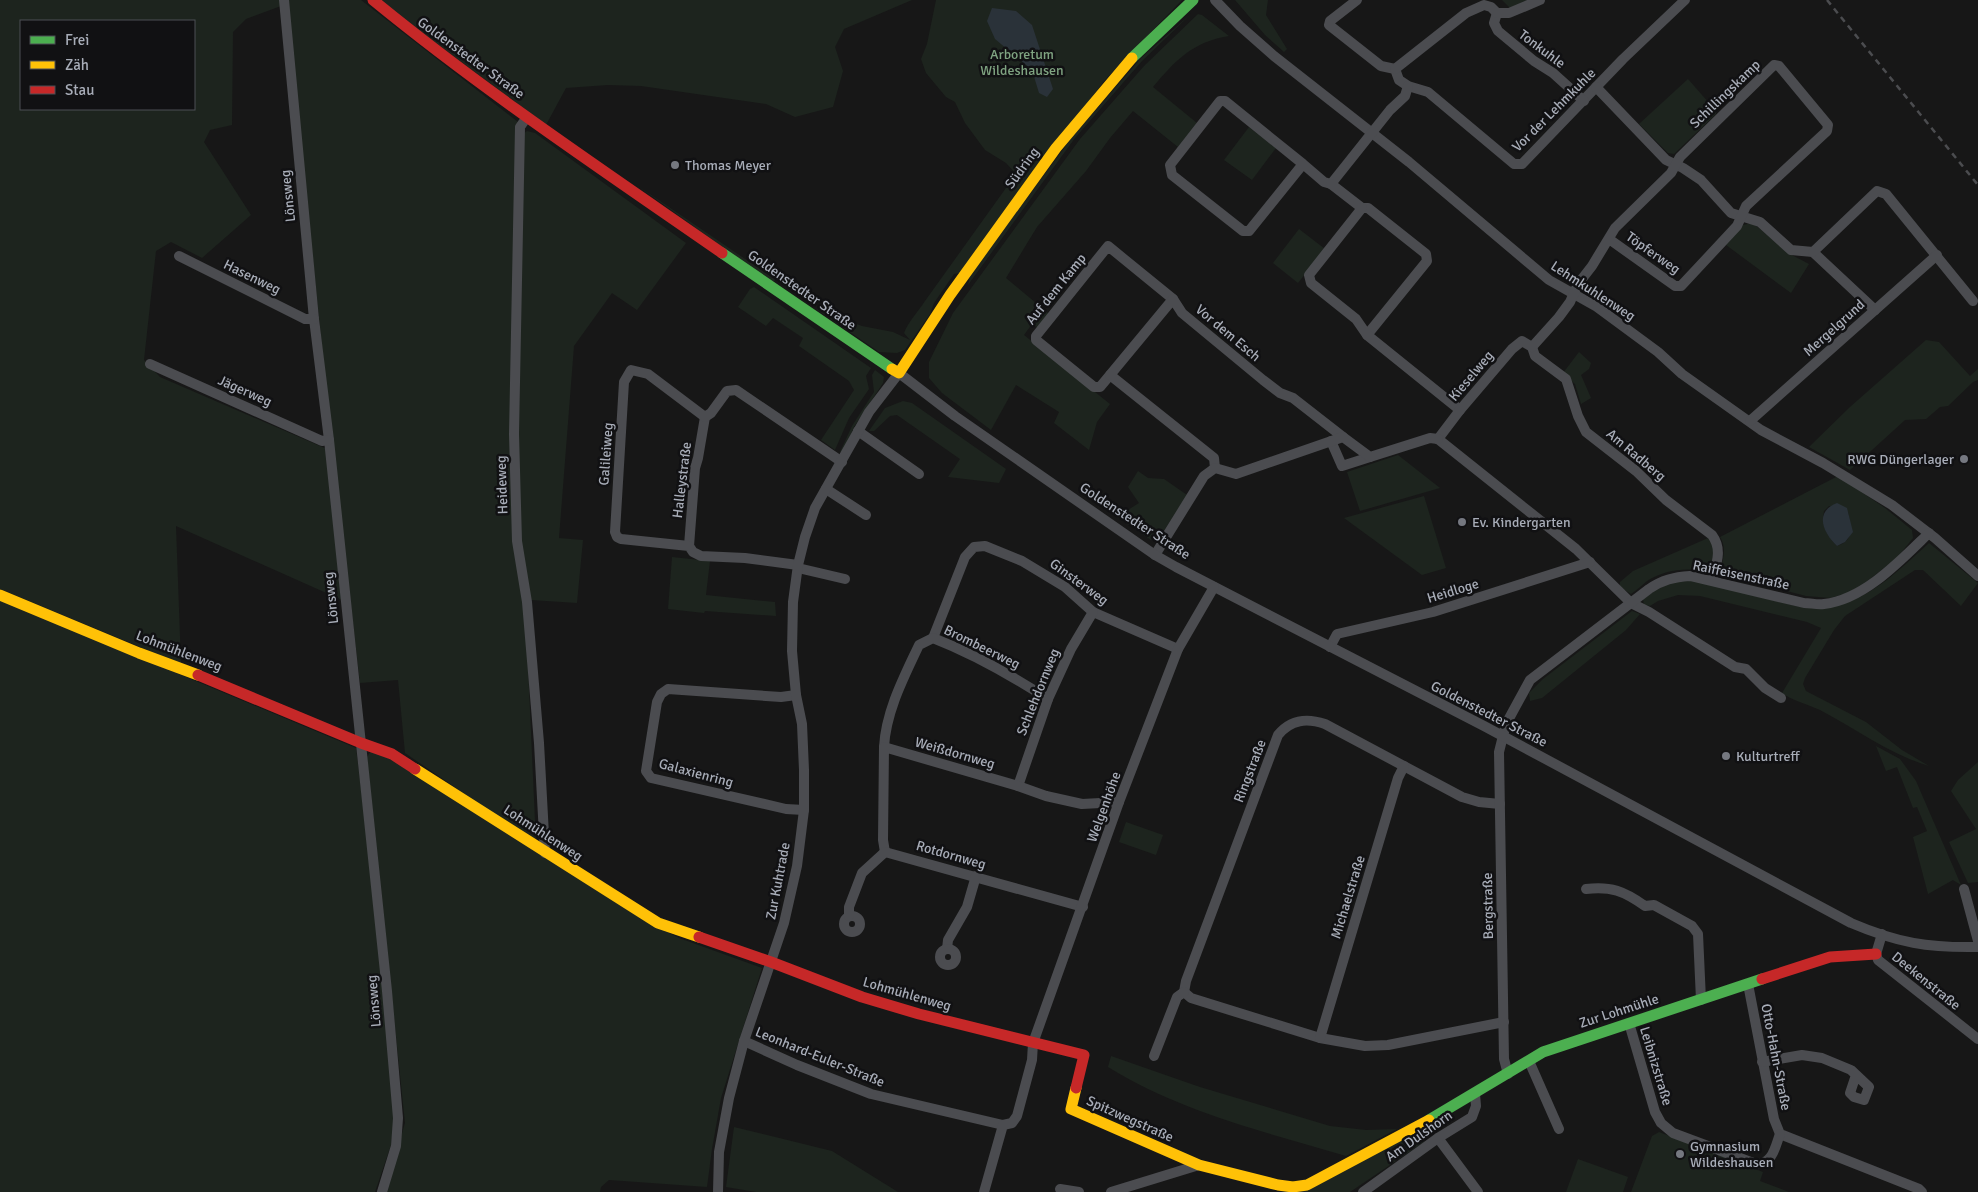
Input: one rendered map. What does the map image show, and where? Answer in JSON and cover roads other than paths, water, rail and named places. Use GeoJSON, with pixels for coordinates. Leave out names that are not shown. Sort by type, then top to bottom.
{"type":"FeatureCollection","features":[{"type":"Feature","properties":{"kind":"street","name":"Lönsweg"},"geometry":{"type":"LineString","coordinates":[[284,0],[314,319],[329,440],[361,743],[398,1118],[396,1146],[382,1192]]}},
{"type":"Feature","properties":{"kind":"street","name":"Goldenstedter Straße"},"geometry":{"type":"LineString","coordinates":[[373,0],[406,28],[527,117],[830,329],[898,373],[955,416],[1155,555],[1851,923],[1909,942],[1930,946],[1978,947]]}},
{"type":"Feature","properties":{"kind":"street","name":"Südring"},"geometry":{"type":"LineString","coordinates":[[898,373],[950,295],[1056,148],[1135,54],[1193,0]]}},
{"type":"Feature","properties":{"kind":"street","name":"Lehmkuhlenweg"},"geometry":{"type":"LineString","coordinates":[[1215,0],[1240,26],[1274,56],[1372,132],[1549,280],[1597,307],[1634,334],[1682,374],[1783,443],[1824,464],[1885,500],[1929,533],[1978,576]]}},
{"type":"Feature","properties":{"kind":"street"},"geometry":{"type":"LineString","coordinates":[[1331,184],[1390,110],[1405,96],[1408,86],[1399,80],[1395,69],[1381,66],[1329,26],[1330,21],[1357,0]]}},
{"type":"Feature","properties":{"kind":"street","name":"Tonkuhle"},"geometry":{"type":"LineString","coordinates":[[1395,69],[1466,13],[1484,5],[1491,7],[1497,13],[1510,13],[1540,0]]}},
{"type":"Feature","properties":{"kind":"street","name":"Vor der Lehmkuhle"},"geometry":{"type":"LineString","coordinates":[[1408,86],[1428,92],[1514,164],[1522,164],[1596,87],[1685,0]]}},
{"type":"Feature","properties":{"kind":"street","name":"Tonkuhle"},"geometry":{"type":"LineString","coordinates":[[1497,13],[1494,23],[1498,31],[1534,61],[1553,73],[1584,101]]}},
{"type":"Feature","properties":{"kind":"street","name":"Schillingskamp"},"geometry":{"type":"LineString","coordinates":[[1675,165],[1680,157],[1774,65],[1779,66],[1828,125],[1827,131],[1746,206],[1740,217]]}},
{"type":"Feature","properties":{"kind":"street"},"geometry":{"type":"LineString","coordinates":[[1596,87],[1666,160],[1701,180],[1731,213],[1760,222],[1791,250],[1813,252],[1875,310]]}},
{"type":"Feature","properties":{"kind":"street"},"geometry":{"type":"LineString","coordinates":[[1302,164],[1249,231],[1243,231],[1172,175],[1170,170],[1170,165],[1220,101],[1225,101],[1302,164],[1324,182],[1331,184],[1362,208],[1368,208],[1426,254],[1427,261],[1367,335]]}},
{"type":"Feature","properties":{"kind":"street","name":"Heideweg"},"geometry":{"type":"LineString","coordinates":[[527,117],[520,127],[514,434],[517,541],[528,606],[545,853]]}},
{"type":"Feature","properties":{"kind":"street","name":"Töpferweg"},"geometry":{"type":"LineString","coordinates":[[1574,294],[1578,284],[1592,266],[1615,228],[1671,172],[1675,165]]}},
{"type":"Feature","properties":{"kind":"street"},"geometry":{"type":"LineString","coordinates":[[1813,252],[1876,191],[1886,194],[1938,255],[1973,301]]}},
{"type":"Feature","properties":{"kind":"street"},"geometry":{"type":"LineString","coordinates":[[1362,208],[1309,275],[1311,283],[1356,319],[1367,335],[1460,410]]}},
{"type":"Feature","properties":{"kind":"street","name":"Töpferweg"},"geometry":{"type":"LineString","coordinates":[[1608,238],[1676,286],[1681,286],[1737,226],[1740,217]]}},
{"type":"Feature","properties":{"kind":"street","name":"Auf dem Kamp"},"geometry":{"type":"LineString","coordinates":[[1110,375],[1100,387],[1094,387],[1036,340],[1036,336],[1108,246],[1173,299]]}},
{"type":"Feature","properties":{"kind":"street","name":"Mergelgrund"},"geometry":{"type":"LineString","coordinates":[[1750,421],[1938,255]]}},
{"type":"Feature","properties":{"kind":"street","name":"Hasenweg"},"geometry":{"type":"LineString","coordinates":[[179,256],[305,319],[314,319]]}},
{"type":"Feature","properties":{"kind":"street"},"geometry":{"type":"LineString","coordinates":[[1532,347],[1559,317],[1574,294]]}},
{"type":"Feature","properties":{"kind":"street"},"geometry":{"type":"LineString","coordinates":[[1173,299],[1110,375],[1214,458],[1215,468]]}},
{"type":"Feature","properties":{"kind":"street","name":"Vor dem Esch"},"geometry":{"type":"LineString","coordinates":[[1173,299],[1182,313],[1263,380],[1280,393],[1293,398],[1344,437]]}},
{"type":"Feature","properties":{"kind":"street","name":"Kieselweg"},"geometry":{"type":"LineString","coordinates":[[1438,439],[1512,349],[1522,341],[1532,347]]}},
{"type":"Feature","properties":{"kind":"street","name":"Am Radberg"},"geometry":{"type":"LineString","coordinates":[[1532,347],[1535,356],[1566,379],[1578,416],[1586,432],[1636,471],[1666,500],[1712,535],[1717,542],[1719,553],[1712,580]]}},
{"type":"Feature","properties":{"kind":"street","name":"Jägerweg"},"geometry":{"type":"LineString","coordinates":[[150,364],[322,442],[329,440]]}},
{"type":"Feature","properties":{"kind":"street","name":"Galileiweg"},"geometry":{"type":"LineString","coordinates":[[688,546],[621,539],[617,537],[615,532],[624,382],[631,370],[648,374],[705,417]]}},
{"type":"Feature","properties":{"kind":"street","name":"Zur Kuhtrade"},"geometry":{"type":"LineString","coordinates":[[718,1192],[723,1128],[744,1042],[784,923],[796,876],[804,810],[802,724],[796,695],[792,651],[793,602],[798,566],[813,514],[826,488],[869,412],[898,373]]}},
{"type":"Feature","properties":{"kind":"street"},"geometry":{"type":"LineString","coordinates":[[705,417],[711,413],[727,391],[736,390],[842,462]]}},
{"type":"Feature","properties":{"kind":"street","name":"Halleystraße"},"geometry":{"type":"LineString","coordinates":[[688,546],[694,468],[698,458],[705,417]]}},
{"type":"Feature","properties":{"kind":"street"},"geometry":{"type":"LineString","coordinates":[[858,431],[919,474]]}},
{"type":"Feature","properties":{"kind":"street"},"geometry":{"type":"LineString","coordinates":[[1215,468],[1236,474],[1344,437],[1370,457]]}},
{"type":"Feature","properties":{"kind":"street"},"geometry":{"type":"LineString","coordinates":[[1331,441],[1342,466],[1430,438],[1438,439],[1590,562],[1631,603],[1649,612],[1735,667],[1746,669],[1765,688],[1781,698]]}},
{"type":"Feature","properties":{"kind":"street"},"geometry":{"type":"LineString","coordinates":[[1155,555],[1204,476],[1215,468]]}},
{"type":"Feature","properties":{"kind":"street"},"geometry":{"type":"LineString","coordinates":[[826,488],[866,515]]}},
{"type":"Feature","properties":{"kind":"street","name":"Raiffeisenstraße"},"geometry":{"type":"LineString","coordinates":[[1502,737],[1506,724],[1530,680],[1661,581],[1674,577],[1690,576],[1804,603],[1823,604],[1839,601],[1863,590],[1886,573],[1929,533]]}},
{"type":"Feature","properties":{"kind":"street"},"geometry":{"type":"LineString","coordinates":[[688,546],[693,552],[701,556],[745,558],[798,566],[845,579]]}},
{"type":"Feature","properties":{"kind":"street","name":"Ginsterweg"},"geometry":{"type":"LineString","coordinates":[[933,638],[964,557],[974,546],[985,546],[1022,560],[1065,587],[1093,612],[1178,649]]}},
{"type":"Feature","properties":{"kind":"street","name":"Heidloge"},"geometry":{"type":"LineString","coordinates":[[1330,647],[1337,634],[1433,612],[1590,562]]}},
{"type":"Feature","properties":{"kind":"street","name":"Welgenhöhe"},"geometry":{"type":"LineString","coordinates":[[1003,1125],[1012,1123],[1017,1116],[1032,1060],[1033,1043],[1119,802],[1178,649],[1214,587]]}},
{"type":"Feature","properties":{"kind":"street","name":"Lohmühlenweg"},"geometry":{"type":"LineString","coordinates":[[0,595],[139,653],[218,682],[361,743],[392,754],[545,853],[658,923],[771,962],[862,997],[1084,1055]]}},
{"type":"Feature","properties":{"kind":"street","name":"Schlehdornweg"},"geometry":{"type":"LineString","coordinates":[[1018,786],[1048,699],[1071,649],[1093,612]]}},
{"type":"Feature","properties":{"kind":"street","name":"Brombeerweg"},"geometry":{"type":"LineString","coordinates":[[884,747],[885,730],[897,694],[919,645],[933,638],[961,649],[1048,699]]}},
{"type":"Feature","properties":{"kind":"street","name":"Galaxienring"},"geometry":{"type":"LineString","coordinates":[[796,695],[781,697],[668,689],[661,694],[658,702],[646,771],[651,778],[786,809],[804,810]]}},
{"type":"Feature","properties":{"kind":"street","name":"Ringstraße"},"geometry":{"type":"LineString","coordinates":[[1154,1056],[1177,996],[1184,992],[1186,981],[1278,735],[1285,726],[1302,720],[1315,720],[1462,797],[1479,802],[1500,804]]}},
{"type":"Feature","properties":{"kind":"street","name":"Bergstraße"},"geometry":{"type":"LineString","coordinates":[[1502,737],[1499,752],[1504,1059],[1508,1074]]}},
{"type":"Feature","properties":{"kind":"street"},"geometry":{"type":"LineString","coordinates":[[849,916],[849,907],[862,872],[885,852],[883,840],[884,747]]}},
{"type":"Feature","properties":{"kind":"street","name":"Weißdornweg"},"geometry":{"type":"LineString","coordinates":[[884,747],[1046,796],[1082,804],[1119,802]]}},
{"type":"Feature","properties":{"kind":"street","name":"Michaelstraße"},"geometry":{"type":"LineString","coordinates":[[1320,1038],[1398,778],[1404,766]]}},
{"type":"Feature","properties":{"kind":"street","name":"Rotdornweg"},"geometry":{"type":"LineString","coordinates":[[885,852],[1083,907]]}},
{"type":"Feature","properties":{"kind":"street"},"geometry":{"type":"LineString","coordinates":[[947,949],[948,940],[967,908],[976,876]]}},
{"type":"Feature","properties":{"kind":"street"},"geometry":{"type":"LineString","coordinates":[[1586,889],[1614,888],[1645,906],[1654,905],[1692,926],[1698,934],[1701,1000]]}},
{"type":"Feature","properties":{"kind":"street"},"geometry":{"type":"LineString","coordinates":[[1964,889],[1978,941]]}},
{"type":"Feature","properties":{"kind":"street","name":"Deekenstraße"},"geometry":{"type":"LineString","coordinates":[[1882,934],[1876,954],[1878,960],[1978,1039]]}},
{"type":"Feature","properties":{"kind":"street","name":"Zur Lohmühle"},"geometry":{"type":"LineString","coordinates":[[1388,1142],[1475,1094],[1543,1052],[1830,957],[1876,954]]}},
{"type":"Feature","properties":{"kind":"street","name":"Otto-Hahn-Straße"},"geometry":{"type":"LineString","coordinates":[[1748,984],[1762,1062],[1774,1118],[1780,1134]]}},
{"type":"Feature","properties":{"kind":"street"},"geometry":{"type":"LineString","coordinates":[[1184,992],[1191,998],[1320,1038],[1365,1046],[1388,1046],[1504,1022]]}},
{"type":"Feature","properties":{"kind":"street","name":"Leibnizstraße"},"geometry":{"type":"LineString","coordinates":[[1629,1023],[1655,1112],[1661,1123],[1673,1133],[1752,1164],[1764,1163],[1772,1156],[1780,1134]]}},
{"type":"Feature","properties":{"kind":"street","name":"Leonhard-Euler-Straße"},"geometry":{"type":"LineString","coordinates":[[744,1042],[871,1094],[1003,1125]]}},
{"type":"Feature","properties":{"kind":"street","name":"Spitzwegstraße"},"geometry":{"type":"LineString","coordinates":[[1084,1055],[1071,1109],[1199,1165],[1278,1185],[1300,1186],[1307,1185],[1388,1142]]}},
{"type":"Feature","properties":{"kind":"street"},"geometry":{"type":"LineString","coordinates":[[1762,1062],[1802,1055],[1822,1058],[1850,1070],[1856,1075]]}},
{"type":"Feature","properties":{"kind":"street"},"geometry":{"type":"LineString","coordinates":[[1529,1061],[1558,1129]]}},
{"type":"Feature","properties":{"kind":"street","name":"Am Dulshorn"},"geometry":{"type":"LineString","coordinates":[[1363,1192],[1438,1138],[1472,1117],[1476,1106],[1475,1094]]}},
{"type":"Feature","properties":{"kind":"street"},"geometry":{"type":"LineString","coordinates":[[984,1192],[1003,1125]]}},
{"type":"Feature","properties":{"kind":"street"},"geometry":{"type":"LineString","coordinates":[[1780,1134],[1919,1189],[1922,1192]]}},
{"type":"Feature","properties":{"kind":"street"},"geometry":{"type":"LineString","coordinates":[[1438,1138],[1478,1192]]}},
{"type":"Feature","properties":{"kind":"street"},"geometry":{"type":"LineString","coordinates":[[1112,1192],[1199,1165]]}},
{"type":"Feature","properties":{"kind":"street"},"geometry":{"type":"LineString","coordinates":[[1060,1189],[1079,1192]]}},
{"type":"Feature","properties":{"kind":"railway"},"geometry":{"type":"LineString","coordinates":[[1827,0],[1978,185]]}},
{"type":"Feature","properties":{"kind":"place","name":"Thomas Meyer"},"geometry":{"type":"Point","coordinates":[675,165]}},
{"type":"Feature","properties":{"kind":"place","name":"RWG Düngerlager"},"geometry":{"type":"Point","coordinates":[1964,459]}},
{"type":"Feature","properties":{"kind":"place","name":"Ev. Kindergarten"},"geometry":{"type":"Point","coordinates":[1462,522]}},
{"type":"Feature","properties":{"kind":"place","name":"Kulturtreff"},"geometry":{"type":"Point","coordinates":[1726,756]}},
{"type":"Feature","properties":{"kind":"place","name":"Gymnasium Wildeshausen"},"geometry":{"type":"Point","coordinates":[1680,1154]}},
{"type":"Feature","properties":{"kind":"park label","name":"Arboretum Wildeshausen"},"geometry":{"type":"Point","coordinates":[1022,62]}}]}
